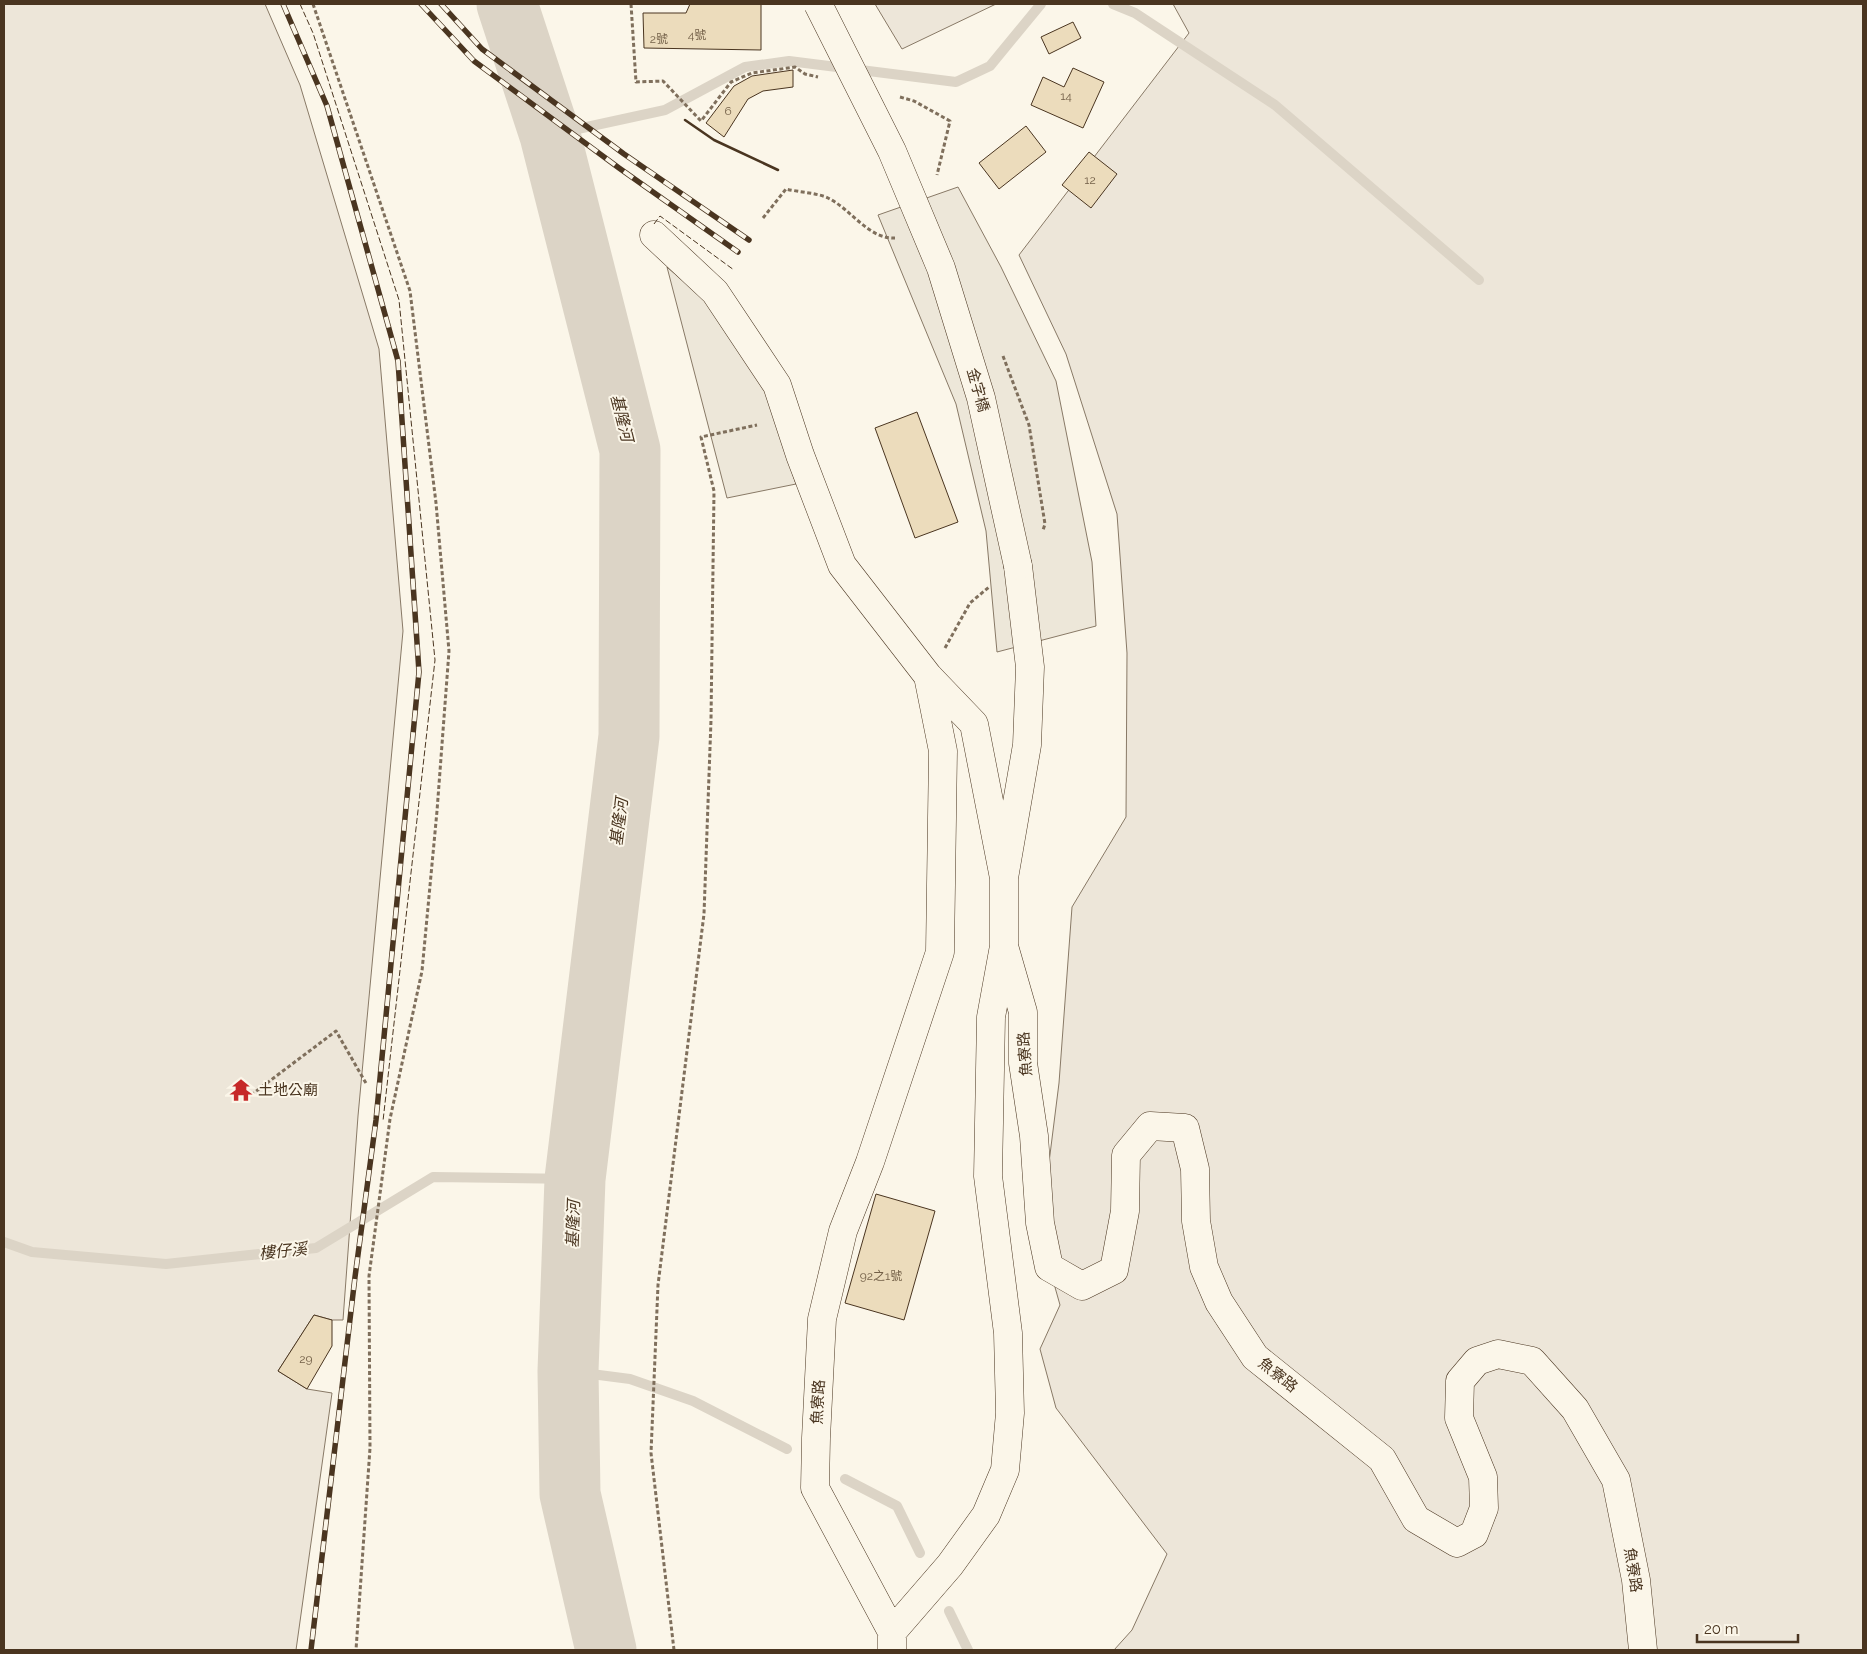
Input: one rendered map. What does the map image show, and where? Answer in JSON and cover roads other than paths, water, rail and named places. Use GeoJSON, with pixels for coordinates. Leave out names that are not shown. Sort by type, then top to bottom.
{"type":"FeatureCollection","features":[{"type":"Feature","properties":{"kind":"street","name":"金字橋"},"geometry":{"type":"LineString","coordinates":[[818,4],[892,151],[941,268],[981,398],[1018,566],[1030,667],[1027,744],[1018,803]]}},
{"type":"Feature","properties":{"kind":"street"},"geometry":{"type":"LineString","coordinates":[[654,235],[715,292],[777,385],[800,455],[842,565],[928,676]]}},
{"type":"Feature","properties":{"kind":"street","name":"魚寮路"},"geometry":{"type":"LineString","coordinates":[[928,676],[974,724],[1004,878]]}},
{"type":"Feature","properties":{"kind":"street","name":"魚寮路"},"geometry":{"type":"LineString","coordinates":[[892,1641],[816,1488],[816,1438],[822,1319],[843,1231],[870,1162],[940,952],[943,751],[928,676]]}},
{"type":"Feature","properties":{"kind":"street","name":"魚寮路"},"geometry":{"type":"LineString","coordinates":[[892,1641],[912,1608],[950,1565],[986,1515],[1005,1470],[1010,1413],[1008,1333],[988,1176],[991,1017],[1004,946],[1004,878],[1018,803]]}},
{"type":"Feature","properties":{"kind":"street","name":"魚寮路"},"geometry":{"type":"LineString","coordinates":[[1004,946],[1023,1012],[1023,1063],[1034,1136],[1040,1223],[1050,1267],[1082,1286],[1114,1270],[1125,1211],[1126,1155],[1150,1126],[1185,1128],[1195,1169],[1196,1221],[1204,1267],[1219,1302],[1255,1356],[1382,1459],[1416,1520],[1457,1543],[1474,1534],[1484,1508],[1483,1477],[1459,1418],[1460,1381],[1477,1361],[1498,1354],[1532,1361],[1575,1409],[1616,1480],[1636,1580],[1643,1650]]}},
{"type":"Feature","properties":{"kind":"waterway","name":"基隆河"},"geometry":{"type":"LineString","coordinates":[[507,4],[550,135],[630,450],[629,736],[575,1179],[568,1371],[570,1494],[606,1650]]}},
{"type":"Feature","properties":{"kind":"waterway"},"geometry":{"type":"LineString","coordinates":[[550,135],[665,110],[745,67],[789,61],[956,82],[990,66],[1041,4]]}},
{"type":"Feature","properties":{"kind":"waterway"},"geometry":{"type":"LineString","coordinates":[[1113,4],[1135,13],[1275,105],[1479,280]]}},
{"type":"Feature","properties":{"kind":"waterway","name":"樓仔溪"},"geometry":{"type":"LineString","coordinates":[[4,1242],[32,1252],[166,1264],[316,1248],[433,1177],[575,1179]]}},
{"type":"Feature","properties":{"kind":"waterway"},"geometry":{"type":"LineString","coordinates":[[568,1371],[630,1379],[693,1401],[787,1449]]}},
{"type":"Feature","properties":{"kind":"waterway"},"geometry":{"type":"LineString","coordinates":[[845,1479],[897,1506],[920,1553]]}},
{"type":"Feature","properties":{"kind":"waterway"},"geometry":{"type":"LineString","coordinates":[[949,1611],[968,1650]]}},
{"type":"Feature","properties":{"kind":"railway"},"geometry":{"type":"LineString","coordinates":[[283,4],[327,106],[398,361],[419,672],[376,1120],[355,1277],[311,1650]]}},
{"type":"Feature","properties":{"kind":"railway"},"geometry":{"type":"LineString","coordinates":[[421,4],[474,61],[619,168],[738,252]]}},
{"type":"Feature","properties":{"kind":"railway"},"geometry":{"type":"LineString","coordinates":[[441,4],[482,49],[624,154],[749,240]]}},
{"type":"Feature","properties":{"kind":"place","name":"土地公廟"},"geometry":{"type":"Point","coordinates":[241,1090]}}]}
